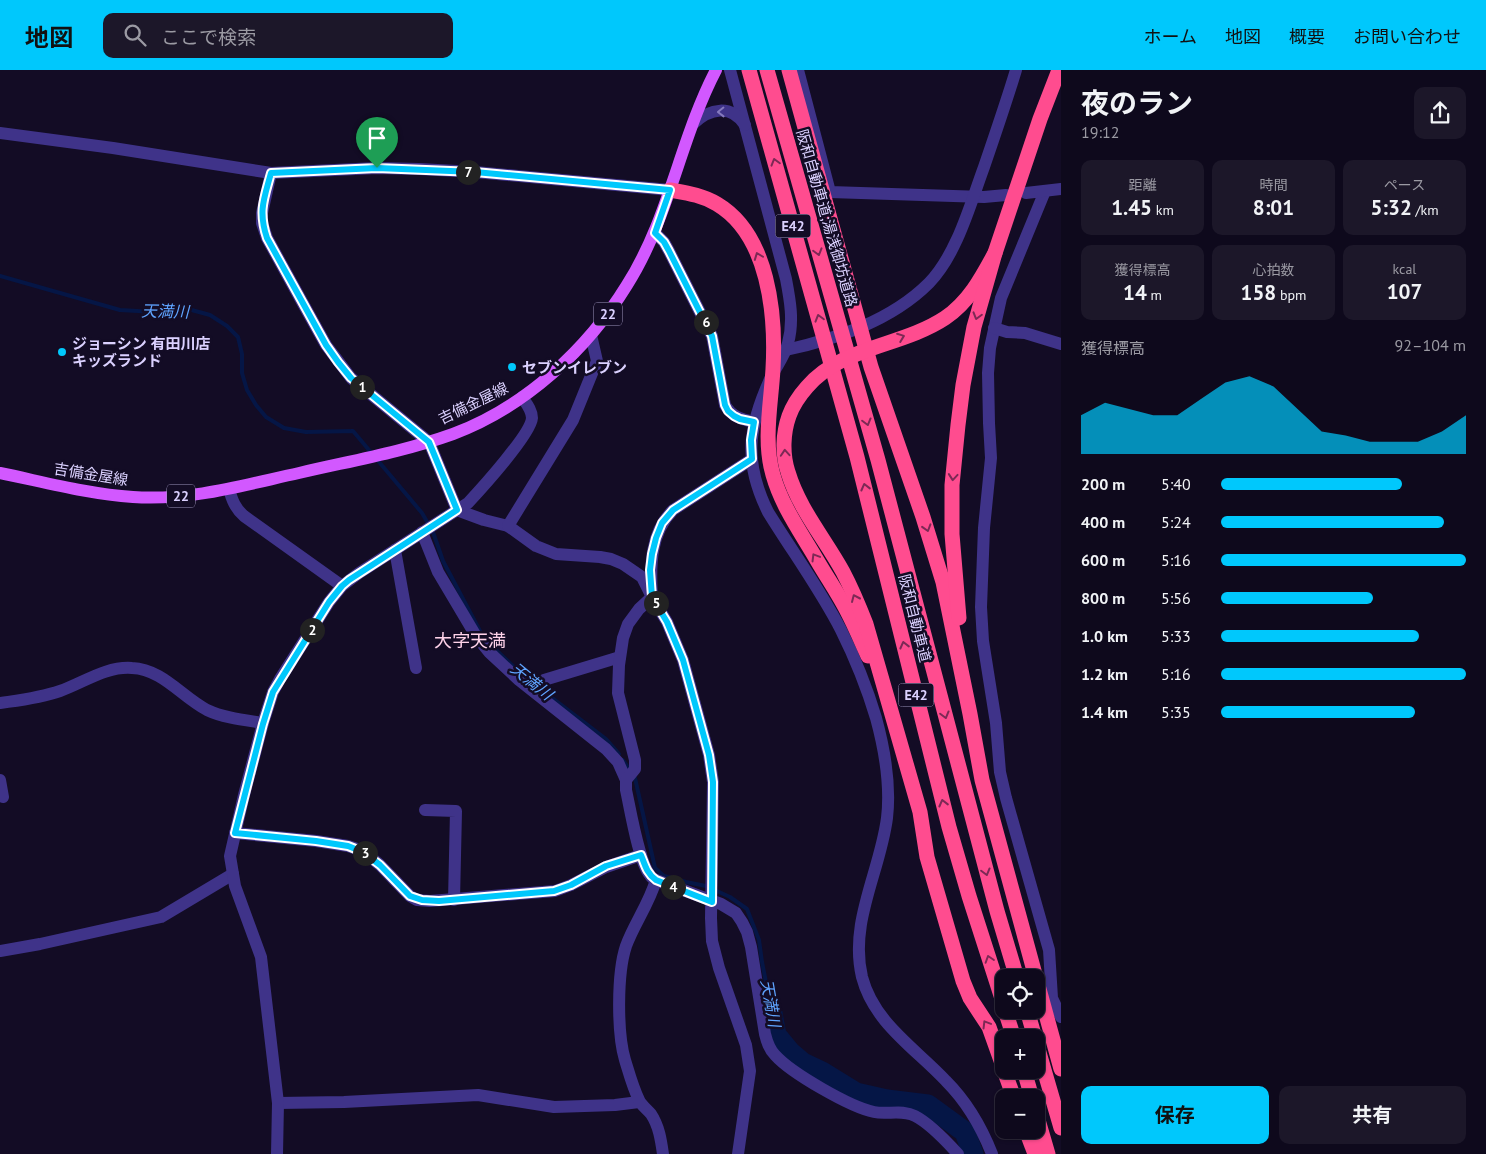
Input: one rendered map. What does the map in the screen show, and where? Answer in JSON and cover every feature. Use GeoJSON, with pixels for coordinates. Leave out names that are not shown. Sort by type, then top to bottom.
{"type":"FeatureCollection","features":[{"type":"Feature","properties":{"kind":"highway","name":"阪和自動車道"},"geometry":{"type":"LineString","coordinates":[[749,70],[837,382],[877,534],[949,826],[995,976]]}},
{"type":"Feature","properties":{"kind":"highway","name":"阪和自動車道;湯浅御坊道路"},"geometry":{"type":"LineString","coordinates":[[767,70],[854,375]]}},
{"type":"Feature","properties":{"kind":"highway"},"geometry":{"type":"LineString","coordinates":[[789,70],[871,367],[923,517],[943,582],[982,780],[1034,969]]}},
{"type":"Feature","properties":{"kind":"highway"},"geometry":{"type":"LineString","coordinates":[[970,714],[955,582],[952,534],[952,485],[958,425],[974,327],[995,253],[1040,119],[1059,70]]}},
{"type":"Feature","properties":{"kind":"highway"},"geometry":{"type":"LineString","coordinates":[[670,190],[705,198],[729,213],[741,225],[751,240],[765,276],[774,344],[768,430],[772,474],[790,515],[847,610],[873,667],[896,727]]}},
{"type":"Feature","properties":{"kind":"highway"},"geometry":{"type":"LineString","coordinates":[[995,253],[975,288],[950,314],[925,329],[846,358],[830,366],[813,380],[792,408],[784,437],[788,473],[796,492],[812,522],[843,571],[866,624],[920,812],[927,857],[963,981],[970,998],[989,1027],[995,1044]]}},
{"type":"Feature","properties":{"kind":"highway","name":"阪和自動車道"},"geometry":{"type":"LineString","coordinates":[[854,375],[992,892],[1014,969]]}},
{"type":"Feature","properties":{"kind":"highway"},"geometry":{"type":"LineString","coordinates":[[1045,1011],[1061,1069]]}},
{"type":"Feature","properties":{"kind":"highway"},"geometry":{"type":"LineString","coordinates":[[1045,1073],[1061,1128]]}},
{"type":"Feature","properties":{"kind":"highway"},"geometry":{"type":"LineString","coordinates":[[1029,1139],[1035,1154]]}},
{"type":"Feature","properties":{"kind":"highway"},"geometry":{"type":"LineString","coordinates":[[1044,1139],[1048,1154]]}},
{"type":"Feature","properties":{"kind":"main road","name":"吉備金屋線"},"geometry":{"type":"LineString","coordinates":[[0,473],[83,491],[134,497],[180,496],[229,488],[386,453],[429,442],[455,433],[480,421],[522,397],[549,376],[579,348],[610,311],[627,286],[642,261],[655,233],[693,124],[716,70]]}},
{"type":"Feature","properties":{"kind":"street"},"geometry":{"type":"LineString","coordinates":[[730,70],[790,300],[791,325],[786,350],[768,383],[754,422],[751,440],[752,459],[758,488],[768,512],[828,607],[852,652],[872,705],[885,754],[888,777],[887,816],[866,900],[860,932],[859,960],[867,991],[878,1012],[889,1026],[948,1082],[978,1122],[992,1154]]}},
{"type":"Feature","properties":{"kind":"street"},"geometry":{"type":"LineString","coordinates":[[798,70],[830,192],[974,197],[1006,195]]}},
{"type":"Feature","properties":{"kind":"street"},"geometry":{"type":"LineString","coordinates":[[786,350],[818,343],[854,331],[895,309],[919,292],[938,273],[949,256],[974,197],[1016,70]]}},
{"type":"Feature","properties":{"kind":"street"},"geometry":{"type":"LineString","coordinates":[[693,124],[701,116],[722,110],[735,114],[746,127]]}},
{"type":"Feature","properties":{"kind":"street"},"geometry":{"type":"LineString","coordinates":[[0,133],[113,148],[271,173],[377,168],[429,170],[475,172],[670,190]]}},
{"type":"Feature","properties":{"kind":"street"},"geometry":{"type":"LineString","coordinates":[[271,173],[262,213],[264,231],[326,345],[351,378],[429,442],[457,510],[508,526],[536,546],[556,554],[600,557],[623,564],[642,577],[667,622],[683,660],[709,755],[713,782],[712,941],[746,1045],[750,1071],[738,1154]]}},
{"type":"Feature","properties":{"kind":"street"},"geometry":{"type":"LineString","coordinates":[[1026,193],[1061,189]]}},
{"type":"Feature","properties":{"kind":"street"},"geometry":{"type":"LineString","coordinates":[[1045,191],[1001,298],[990,348],[988,373],[991,458],[984,528],[981,592],[983,641],[996,722],[1000,772],[1049,950],[1052,998],[1061,1017]]}},
{"type":"Feature","properties":{"kind":"street"},"geometry":{"type":"LineString","coordinates":[[655,233],[664,242],[669,251],[712,336],[723,398],[728,411],[740,419],[754,422]]}},
{"type":"Feature","properties":{"kind":"street"},"geometry":{"type":"LineString","coordinates":[[994,328],[1007,332],[1025,333],[1061,344]]}},
{"type":"Feature","properties":{"kind":"street"},"geometry":{"type":"LineString","coordinates":[[508,526],[573,420],[597,361],[590,335]]}},
{"type":"Feature","properties":{"kind":"street"},"geometry":{"type":"LineString","coordinates":[[277,1154],[278,1103],[261,957],[235,886],[230,856],[263,724],[273,692],[329,602],[342,586],[457,510],[478,492],[523,437],[532,419],[531,410],[522,397]]}},
{"type":"Feature","properties":{"kind":"street"},"geometry":{"type":"LineString","coordinates":[[652,597],[650,570],[652,554],[656,538],[666,517],[673,510],[752,459]]}},
{"type":"Feature","properties":{"kind":"street"},"geometry":{"type":"LineString","coordinates":[[229,488],[233,502],[244,516],[342,586]]}},
{"type":"Feature","properties":{"kind":"street"},"geometry":{"type":"LineString","coordinates":[[424,532],[438,572],[476,636],[489,652],[519,680],[606,749],[618,762],[626,780],[626,790],[641,855],[650,876],[656,880],[712,899],[736,913],[747,932],[765,1034],[769,1047],[775,1055],[801,1076],[856,1107],[877,1113],[901,1112],[916,1116],[958,1154]]}},
{"type":"Feature","properties":{"kind":"street"},"geometry":{"type":"LineString","coordinates":[[395,550],[416,668]]}},
{"type":"Feature","properties":{"kind":"street"},"geometry":{"type":"LineString","coordinates":[[626,780],[635,769],[635,760],[618,693],[620,657],[623,638],[628,624],[639,609],[652,597]]}},
{"type":"Feature","properties":{"kind":"street"},"geometry":{"type":"LineString","coordinates":[[544,680],[620,657]]}},
{"type":"Feature","properties":{"kind":"street"},"geometry":{"type":"LineString","coordinates":[[0,702],[46,696],[108,671],[133,668],[158,676],[191,700],[213,712],[223,716],[263,724]]}},
{"type":"Feature","properties":{"kind":"street"},"geometry":{"type":"LineString","coordinates":[[0,780],[3,797]]}},
{"type":"Feature","properties":{"kind":"street"},"geometry":{"type":"LineString","coordinates":[[425,810],[456,811],[454,900]]}},
{"type":"Feature","properties":{"kind":"street"},"geometry":{"type":"LineString","coordinates":[[235,833],[348,846],[363,852],[380,865],[410,896],[417,900],[430,901],[554,891],[571,885],[606,866],[641,855]]}},
{"type":"Feature","properties":{"kind":"street"},"geometry":{"type":"LineString","coordinates":[[0,951],[161,917],[233,874]]}},
{"type":"Feature","properties":{"kind":"street"},"geometry":{"type":"LineString","coordinates":[[656,880],[651,896],[626,947],[622,966],[619,1008],[625,1060],[639,1102],[656,1122],[663,1154]]}},
{"type":"Feature","properties":{"kind":"street"},"geometry":{"type":"LineString","coordinates":[[278,1103],[344,1102],[478,1095],[554,1107],[615,1105],[639,1102]]}},
{"type":"Feature","properties":{"kind":"waterway","name":"天満川"},"geometry":{"type":"LineString","coordinates":[[0,276],[120,310],[155,312],[188,309],[210,315],[227,326],[238,337],[242,354],[242,373],[247,390],[266,417],[284,428],[306,432],[353,431],[422,513],[433,532],[443,561],[481,633]]}},
{"type":"Feature","properties":{"kind":"waterway","name":"天満川"},"geometry":{"type":"LineString","coordinates":[[493,647],[515,668]]}},
{"type":"Feature","properties":{"kind":"waterway","name":"天満川"},"geometry":{"type":"LineString","coordinates":[[530,681],[606,739],[619,754]]}},
{"type":"Feature","properties":{"kind":"waterway","name":"天満川"},"geometry":{"type":"LineString","coordinates":[[623,760],[635,778],[655,868],[664,876],[706,886],[730,897],[747,909],[759,940],[772,1013]]}},
{"type":"Feature","properties":{"kind":"waterway","name":"天満川"},"geometry":{"type":"LineString","coordinates":[[772,1013],[776,1035],[790,1052],[803,1063],[822,1072],[856,1093],[887,1100],[928,1105],[965,1132],[973,1154]]}},
{"type":"Feature","properties":{"kind":"place","name":"ジョーシン 有田川店 キッズランド"},"geometry":{"type":"Point","coordinates":[62,352]}},
{"type":"Feature","properties":{"kind":"place","name":"セブンイレブン"},"geometry":{"type":"Point","coordinates":[512,367]}},
{"type":"Feature","properties":{"kind":"district","name":"大字天満"},"geometry":{"type":"Point","coordinates":[470,640]}},
{"type":"Feature","properties":{"kind":"route"},"geometry":{"type":"LineString","coordinates":[[377,168],[475,172],[670,190],[655,233],[664,242],[669,251],[712,336],[723,398],[728,411],[740,419],[754,422],[751,440],[752,459],[673,510],[666,517],[656,538],[650,570],[652,597],[667,622],[683,660],[709,755],[713,782],[712,902],[656,880],[646,870],[641,855],[606,866],[579,882],[554,891],[439,901],[417,900],[405,892],[371,857],[348,846],[235,833],[273,692],[329,602],[349,580],[457,510],[429,442],[351,378],[326,345],[267,238],[262,224],[262,213],[271,173],[377,168]]}}]}
